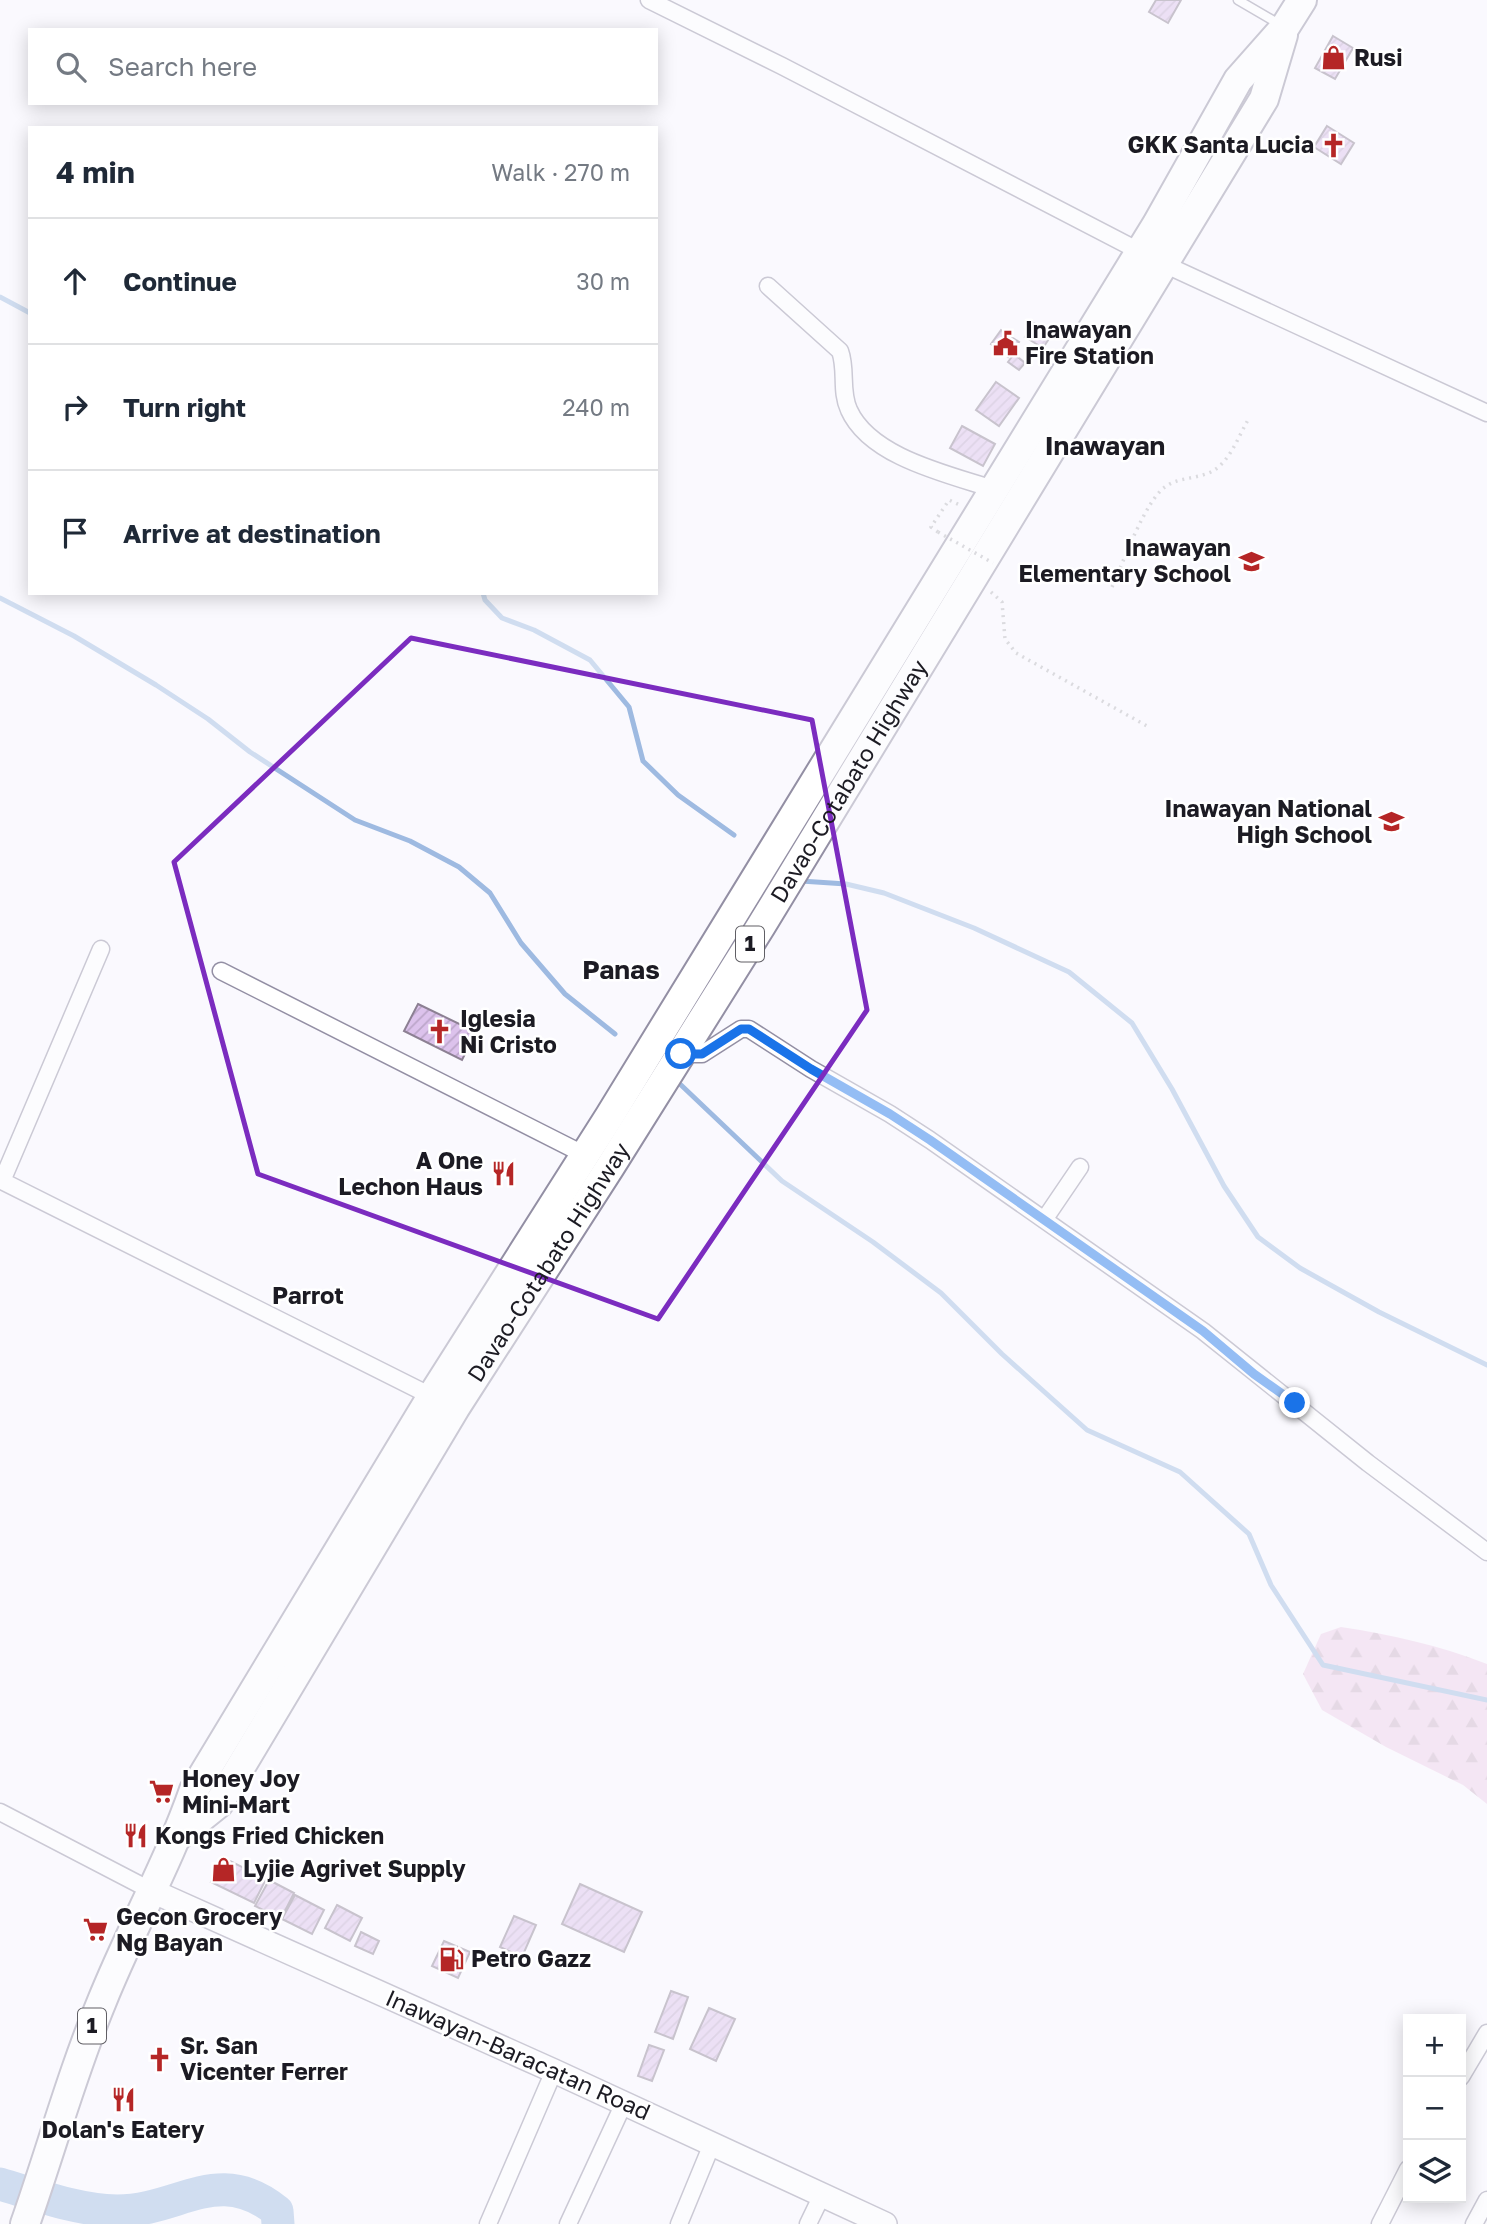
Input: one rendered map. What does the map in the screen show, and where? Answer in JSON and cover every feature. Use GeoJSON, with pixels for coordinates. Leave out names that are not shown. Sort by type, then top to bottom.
{"type":"FeatureCollection","features":[{"type":"Feature","properties":{"kind":"highway","name":"Davao-Cotabato Highway"},"geometry":{"type":"LineString","coordinates":[[25,2224],[100,2004],[150,1890],[178,1836],[219,1803],[585,1154],[993,489],[1264,99],[1285,27],[1301,0]]}},
{"type":"Feature","properties":{"kind":"highway","name":"Davao-Cotabato Highway"},"geometry":{"type":"LineString","coordinates":[[443,1402],[610,1167],[983,571],[1152,258]]}},
{"type":"Feature","properties":{"kind":"main road","name":"Inawayan-Baracatan Road"},"geometry":{"type":"LineString","coordinates":[[150,1890],[554,2070],[885,2224]]}},
{"type":"Feature","properties":{"kind":"street"},"geometry":{"type":"LineString","coordinates":[[649,0],[1152,258],[1487,413]]}},
{"type":"Feature","properties":{"kind":"street"},"geometry":{"type":"LineString","coordinates":[[768,286],[840,351],[847,407],[856,423],[874,441],[935,470],[993,489]]}},
{"type":"Feature","properties":{"kind":"street"},"geometry":{"type":"LineString","coordinates":[[101,949],[1,1180],[443,1402]]}},
{"type":"Feature","properties":{"kind":"street"},"geometry":{"type":"LineString","coordinates":[[221,971],[610,1167]]}},
{"type":"Feature","properties":{"kind":"street"},"geometry":{"type":"LineString","coordinates":[[681,1054],[702,1054],[741,1029],[749,1029],[811,1069],[890,1114],[1203,1331],[1368,1463],[1487,1552]]}},
{"type":"Feature","properties":{"kind":"street"},"geometry":{"type":"LineString","coordinates":[[1044,1220],[1080,1167]]}},
{"type":"Feature","properties":{"kind":"street"},"geometry":{"type":"LineString","coordinates":[[0,1812],[150,1890]]}},
{"type":"Feature","properties":{"kind":"street"},"geometry":{"type":"LineString","coordinates":[[1466,2069],[1487,2033]]}},
{"type":"Feature","properties":{"kind":"street"},"geometry":{"type":"LineString","coordinates":[[488,2224],[554,2070]]}},
{"type":"Feature","properties":{"kind":"street"},"geometry":{"type":"LineString","coordinates":[[568,2224],[624,2103]]}},
{"type":"Feature","properties":{"kind":"street"},"geometry":{"type":"LineString","coordinates":[[679,2224],[712,2144]]}},
{"type":"Feature","properties":{"kind":"street"},"geometry":{"type":"LineString","coordinates":[[1380,2224],[1403,2179]]}},
{"type":"Feature","properties":{"kind":"street"},"geometry":{"type":"LineString","coordinates":[[808,2224],[822,2194]]}},
{"type":"Feature","properties":{"kind":"street"},"geometry":{"type":"LineString","coordinates":[[1474,2224],[1487,2200]]}},
{"type":"Feature","properties":{"kind":"lane"},"geometry":{"type":"LineString","coordinates":[[1238,0],[1285,27]]}},
{"type":"Feature","properties":{"kind":"path"},"geometry":{"type":"LineString","coordinates":[[1112,587],[1151,503],[1163,488],[1216,470],[1225,460],[1248,420]]}},
{"type":"Feature","properties":{"kind":"path"},"geometry":{"type":"LineString","coordinates":[[949,500],[931,527],[983,571],[1000,598],[1005,639],[1016,653],[1147,726]]}},
{"type":"Feature","properties":{"kind":"highlighted area"},"geometry":{"type":"Polygon","coordinates":[[[411,638],[812,720],[867,1010],[658,1319],[258,1174],[174,862],[411,638]]]}},
{"type":"Feature","properties":{"kind":"green space"},"geometry":{"type":"Polygon","coordinates":[[[1341,1627],[1415,1641],[1487,1664],[1487,1804],[1463,1785],[1386,1747],[1322,1710],[1303,1674],[1321,1634],[1341,1627]]]}},
{"type":"Feature","properties":{"kind":"building"},"geometry":{"type":"Polygon","coordinates":[[[1156,0],[1181,0],[1168,23],[1149,12],[1156,0]]]}},
{"type":"Feature","properties":{"kind":"building","name":"Rusi"},"geometry":{"type":"Polygon","coordinates":[[[1333,36],[1353,48],[1335,79],[1315,68],[1333,36]]]}},
{"type":"Feature","properties":{"kind":"building","name":"GKK Santa Lucia"},"geometry":{"type":"Polygon","coordinates":[[[1327,126],[1354,143],[1341,164],[1314,147],[1327,126]]]}},
{"type":"Feature","properties":{"kind":"building"},"geometry":{"type":"Polygon","coordinates":[[[1034,323],[1052,334],[1043,348],[1025,337],[1034,323]]]}},
{"type":"Feature","properties":{"kind":"building","name":"Inawayan Fire Station"},"geometry":{"type":"Polygon","coordinates":[[[1001,330],[1019,342],[1008,357],[991,344],[1001,330]]]}},
{"type":"Feature","properties":{"kind":"building"},"geometry":{"type":"Polygon","coordinates":[[[1014,354],[1025,363],[1019,370],[1008,362],[1014,354]]]}},
{"type":"Feature","properties":{"kind":"building"},"geometry":{"type":"Polygon","coordinates":[[[996,382],[1019,398],[999,426],[976,410],[996,382]]]}},
{"type":"Feature","properties":{"kind":"building"},"geometry":{"type":"Polygon","coordinates":[[[962,426],[995,444],[983,466],[950,448],[962,426]]]}},
{"type":"Feature","properties":{"kind":"building","name":"Iglesia Ni Cristo"},"geometry":{"type":"Polygon","coordinates":[[[418,1004],[476,1032],[462,1060],[404,1031],[418,1004]]]}},
{"type":"Feature","properties":{"kind":"building"},"geometry":{"type":"Polygon","coordinates":[[[224,1858],[266,1879],[254,1903],[211,1882],[224,1858]]]}},
{"type":"Feature","properties":{"kind":"building"},"geometry":{"type":"Polygon","coordinates":[[[269,1880],[294,1893],[281,1919],[255,1906],[269,1880]]]}},
{"type":"Feature","properties":{"kind":"building"},"geometry":{"type":"Polygon","coordinates":[[[580,1884],[642,1912],[624,1952],[562,1924],[580,1884]]]}},
{"type":"Feature","properties":{"kind":"building"},"geometry":{"type":"Polygon","coordinates":[[[295,1895],[324,1910],[312,1934],[282,1919],[295,1895]]]}},
{"type":"Feature","properties":{"kind":"building"},"geometry":{"type":"Polygon","coordinates":[[[337,1905],[362,1918],[350,1941],[325,1928],[337,1905]]]}},
{"type":"Feature","properties":{"kind":"building"},"geometry":{"type":"Polygon","coordinates":[[[514,1916],[536,1925],[522,1957],[500,1947],[514,1916]]]}},
{"type":"Feature","properties":{"kind":"building"},"geometry":{"type":"Polygon","coordinates":[[[361,1932],[379,1941],[373,1954],[355,1946],[361,1932]]]}},
{"type":"Feature","properties":{"kind":"building","name":"Petro Gazz"},"geometry":{"type":"Polygon","coordinates":[[[444,1941],[470,1952],[458,1978],[432,1966],[444,1941]]]}},
{"type":"Feature","properties":{"kind":"building"},"geometry":{"type":"Polygon","coordinates":[[[671,1991],[688,1997],[673,2039],[655,2032],[671,1991]]]}},
{"type":"Feature","properties":{"kind":"building"},"geometry":{"type":"Polygon","coordinates":[[[709,2008],[735,2019],[716,2061],[690,2049],[709,2008]]]}},
{"type":"Feature","properties":{"kind":"building"},"geometry":{"type":"Polygon","coordinates":[[[649,2045],[664,2050],[652,2081],[638,2076],[649,2045]]]}},
{"type":"Feature","properties":{"kind":"waterway"},"geometry":{"type":"LineString","coordinates":[[0,297],[28,312]]}},
{"type":"Feature","properties":{"kind":"waterway"},"geometry":{"type":"LineString","coordinates":[[484,595],[502,618],[534,630],[590,660],[629,707],[643,761],[678,795],[734,835]]}},
{"type":"Feature","properties":{"kind":"waterway"},"geometry":{"type":"LineString","coordinates":[[0,598],[74,636],[156,685],[208,719],[250,752],[355,820],[410,841],[459,867],[490,893],[521,943],[565,994],[615,1034]]}},
{"type":"Feature","properties":{"kind":"waterway"},"geometry":{"type":"LineString","coordinates":[[801,881],[846,884],[884,893],[974,928],[1069,972],[1132,1023],[1172,1089],[1224,1186],[1258,1237],[1300,1268],[1379,1312],[1487,1365]]}},
{"type":"Feature","properties":{"kind":"waterway"},"geometry":{"type":"LineString","coordinates":[[681,1085],[782,1181],[873,1242],[941,1293],[1002,1354],[1087,1430],[1180,1472],[1249,1534],[1271,1585],[1323,1665],[1487,1700]]}},
{"type":"Feature","properties":{"kind":"waterway"},"geometry":{"type":"LineString","coordinates":[[0,2184],[72,2205],[117,2211],[140,2209],[198,2193],[236,2191],[256,2197],[277,2211],[278,2224]]}},
{"type":"Feature","properties":{"kind":"place","name":"Rusi"},"geometry":{"type":"Point","coordinates":[1334,58]}},
{"type":"Feature","properties":{"kind":"place","name":"GKK Santa Lucia"},"geometry":{"type":"Point","coordinates":[1334,145]}},
{"type":"Feature","properties":{"kind":"place","name":"Inawayan Fire Station"},"geometry":{"type":"Point","coordinates":[1005,343]}},
{"type":"Feature","properties":{"kind":"place","name":"Inawayan Elementary School"},"geometry":{"type":"Point","coordinates":[1251,561]}},
{"type":"Feature","properties":{"kind":"place","name":"Inawayan National High School"},"geometry":{"type":"Point","coordinates":[1392,822]}},
{"type":"Feature","properties":{"kind":"place","name":"Iglesia Ni Cristo"},"geometry":{"type":"Point","coordinates":[440,1032]}},
{"type":"Feature","properties":{"kind":"place","name":"A One Lechon Haus"},"geometry":{"type":"Point","coordinates":[503,1174]}},
{"type":"Feature","properties":{"kind":"place","name":"Honey Joy Mini-Mart"},"geometry":{"type":"Point","coordinates":[162,1792]}},
{"type":"Feature","properties":{"kind":"place","name":"Kongs Fried Chicken"},"geometry":{"type":"Point","coordinates":[135,1836]}},
{"type":"Feature","properties":{"kind":"place","name":"Lyjie Agrivet Supply"},"geometry":{"type":"Point","coordinates":[223,1869]}},
{"type":"Feature","properties":{"kind":"place","name":"Gecon Grocery Ng Bayan"},"geometry":{"type":"Point","coordinates":[96,1930]}},
{"type":"Feature","properties":{"kind":"place","name":"Petro Gazz"},"geometry":{"type":"Point","coordinates":[451,1959]}},
{"type":"Feature","properties":{"kind":"place","name":"Sr. San Vicenter Ferrer"},"geometry":{"type":"Point","coordinates":[160,2059]}},
{"type":"Feature","properties":{"kind":"place","name":"Dolan's Eatery"},"geometry":{"type":"Point","coordinates":[123,2100]}},
{"type":"Feature","properties":{"kind":"district","name":"Inawayan"},"geometry":{"type":"Point","coordinates":[1105,446]}},
{"type":"Feature","properties":{"kind":"district","name":"Panas"},"geometry":{"type":"Point","coordinates":[621,970]}},
{"type":"Feature","properties":{"kind":"district","name":"Parrot"},"geometry":{"type":"Point","coordinates":[308,1296]}},
{"type":"Feature","properties":{"kind":"route"},"geometry":{"type":"LineString","coordinates":[[681,1054],[702,1054],[741,1029],[749,1029],[758,1034],[930,1140],[1203,1331],[1254,1374],[1295,1403]]}}]}
